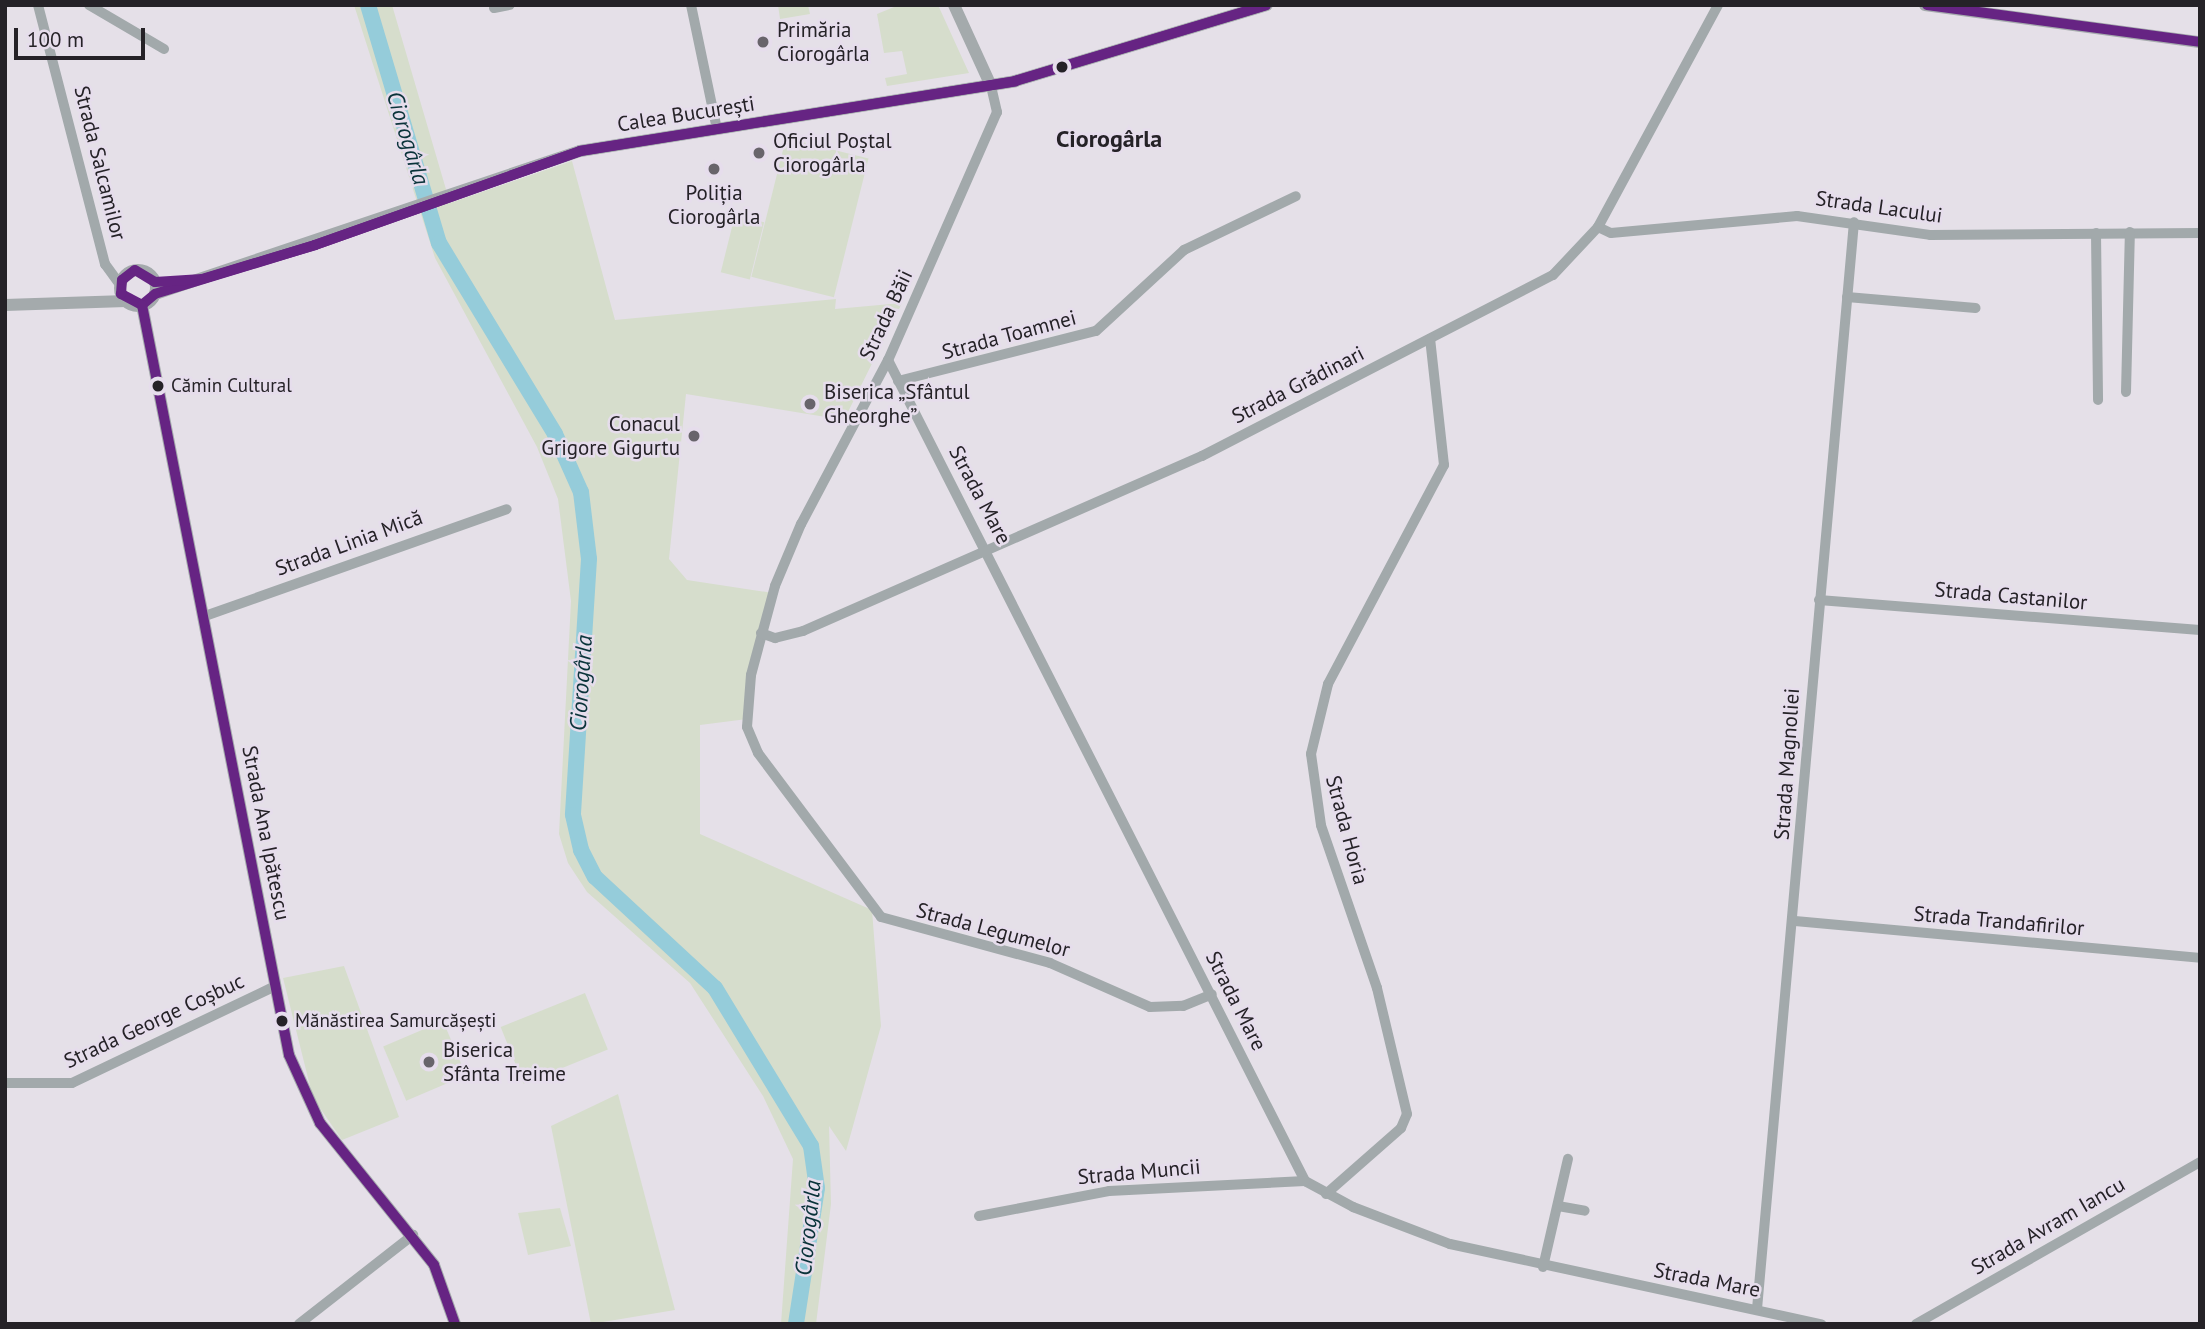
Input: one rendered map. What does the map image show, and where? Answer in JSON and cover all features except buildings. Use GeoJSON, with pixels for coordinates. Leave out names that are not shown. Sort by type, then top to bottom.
{"type":"FeatureCollection","features":[{"type":"Feature","properties":{"kind":"main road"},"geometry":{"type":"LineString","coordinates":[[954,5],[991,86]]}},
{"type":"Feature","properties":{"kind":"main road","name":"Calea București"},"geometry":{"type":"LineString","coordinates":[[122,292],[135,270],[155,288],[202,279],[395,216],[465,189],[580,151],[991,86],[1268,5]]}},
{"type":"Feature","properties":{"kind":"main road"},"geometry":{"type":"LineString","coordinates":[[1925,5],[2200,42]]}},
{"type":"Feature","properties":{"kind":"main road"},"geometry":{"type":"LineString","coordinates":[[5,304],[78,305],[122,292],[142,305],[155,288]]}},
{"type":"Feature","properties":{"kind":"main road","name":"Strada Ana Ipătescu"},"geometry":{"type":"LineString","coordinates":[[142,305],[289,1055],[312,1111],[414,1235],[441,1278],[454,1324]]}},
{"type":"Feature","properties":{"kind":"street","name":"Strada Salcamilor"},"geometry":{"type":"LineString","coordinates":[[38,5],[105,264],[122,292]]}},
{"type":"Feature","properties":{"kind":"street"},"geometry":{"type":"LineString","coordinates":[[89,5],[164,49]]}},
{"type":"Feature","properties":{"kind":"street"},"geometry":{"type":"LineString","coordinates":[[494,8],[510,5]]}},
{"type":"Feature","properties":{"kind":"street"},"geometry":{"type":"LineString","coordinates":[[691,5],[718,129]]}},
{"type":"Feature","properties":{"kind":"street","name":"Strada Grădinari"},"geometry":{"type":"LineString","coordinates":[[761,633],[775,638],[803,631],[1202,456],[1559,272],[1598,227],[1718,5]]}},
{"type":"Feature","properties":{"kind":"street","name":"Strada Băii"},"geometry":{"type":"LineString","coordinates":[[881,917],[758,753],[746,704],[761,633],[801,524],[888,360],[997,112],[991,86]]}},
{"type":"Feature","properties":{"kind":"street","name":"Strada Toamnei"},"geometry":{"type":"LineString","coordinates":[[898,381],[1096,331],[1184,250],[1296,196]]}},
{"type":"Feature","properties":{"kind":"street","name":"Strada Lacului"},"geometry":{"type":"LineString","coordinates":[[1598,227],[1611,233],[1797,216],[1854,222],[1930,235],[2200,233]]}},
{"type":"Feature","properties":{"kind":"street","name":"Strada Magnoliei"},"geometry":{"type":"LineString","coordinates":[[1757,1309],[1795,921],[1819,600],[1854,222]]}},
{"type":"Feature","properties":{"kind":"street"},"geometry":{"type":"LineString","coordinates":[[2126,392],[2130,232]]}},
{"type":"Feature","properties":{"kind":"street"},"geometry":{"type":"LineString","coordinates":[[2096,233],[2098,400]]}},
{"type":"Feature","properties":{"kind":"street"},"geometry":{"type":"LineString","coordinates":[[1847,297],[1976,308]]}},
{"type":"Feature","properties":{"kind":"street","name":"Strada Horia"},"geometry":{"type":"LineString","coordinates":[[1326,1194],[1401,1128],[1407,1114],[1377,988],[1321,825],[1311,754],[1328,684],[1444,465],[1430,339]]}},
{"type":"Feature","properties":{"kind":"street","name":"Strada Mare"},"geometry":{"type":"LineString","coordinates":[[888,360],[988,550],[1305,1181],[1326,1194],[1405,1230],[1544,1267],[1821,1324]]}},
{"type":"Feature","properties":{"kind":"street","name":"Strada Linia Mică"},"geometry":{"type":"LineString","coordinates":[[205,616],[507,509]]}},
{"type":"Feature","properties":{"kind":"street","name":"Strada Castanilor"},"geometry":{"type":"LineString","coordinates":[[1819,600],[2200,631]]}},
{"type":"Feature","properties":{"kind":"street","name":"Strada Legumelor"},"geometry":{"type":"LineString","coordinates":[[881,917],[1050,963],[1150,1007],[1182,1006],[1212,994]]}},
{"type":"Feature","properties":{"kind":"street","name":"Strada Trandafirilor"},"geometry":{"type":"LineString","coordinates":[[1795,921],[2200,958]]}},
{"type":"Feature","properties":{"kind":"street","name":"Strada George Coșbuc"},"geometry":{"type":"LineString","coordinates":[[5,1083],[72,1083],[275,986]]}},
{"type":"Feature","properties":{"kind":"street"},"geometry":{"type":"LineString","coordinates":[[1544,1267],[1568,1158]]}},
{"type":"Feature","properties":{"kind":"street","name":"Strada Avram Iancu"},"geometry":{"type":"LineString","coordinates":[[1916,1324],[2200,1161]]}},
{"type":"Feature","properties":{"kind":"street","name":"Strada Muncii"},"geometry":{"type":"LineString","coordinates":[[979,1216],[1109,1191],[1305,1181]]}},
{"type":"Feature","properties":{"kind":"street"},"geometry":{"type":"LineString","coordinates":[[1558,1206],[1584,1211]]}},
{"type":"Feature","properties":{"kind":"street"},"geometry":{"type":"LineString","coordinates":[[299,1324],[414,1235]]}},
{"type":"Feature","properties":{"kind":"green space"},"geometry":{"type":"Polygon","coordinates":[[[354,5],[392,5],[450,203],[572,161],[615,320],[836,299],[835,309],[902,303],[844,420],[686,394],[669,559],[687,580],[773,593],[747,719],[700,725],[700,834],[872,910],[881,1026],[846,1151],[829,1126],[831,1204],[816,1324],[781,1324],[793,1159],[763,1096],[690,983],[587,892],[568,863],[559,834],[571,601],[558,499],[537,447],[435,258],[354,5]]]}},
{"type":"Feature","properties":{"kind":"green space"},"geometry":{"type":"Polygon","coordinates":[[[778,5],[808,5],[810,14],[780,19],[778,5]]]}},
{"type":"Feature","properties":{"kind":"green space"},"geometry":{"type":"Polygon","coordinates":[[[899,5],[938,5],[969,73],[887,86],[885,78],[907,74],[902,51],[884,53],[877,14],[899,5]]]}},
{"type":"Feature","properties":{"kind":"green space"},"geometry":{"type":"Polygon","coordinates":[[[786,138],[868,159],[834,297],[751,277],[786,138]]]}},
{"type":"Feature","properties":{"kind":"green space"},"geometry":{"type":"Polygon","coordinates":[[[735,215],[764,222],[750,280],[721,272],[735,215]]]}},
{"type":"Feature","properties":{"kind":"green space"},"geometry":{"type":"Polygon","coordinates":[[[344,966],[399,1117],[342,1140],[313,1098],[283,978],[344,966]]]}},
{"type":"Feature","properties":{"kind":"green space"},"geometry":{"type":"Polygon","coordinates":[[[585,993],[608,1050],[523,1084],[501,1027],[585,993]]]}},
{"type":"Feature","properties":{"kind":"green space"},"geometry":{"type":"Polygon","coordinates":[[[443,1021],[466,1075],[406,1101],[383,1046],[443,1021]]]}},
{"type":"Feature","properties":{"kind":"green space"},"geometry":{"type":"Polygon","coordinates":[[[618,1094],[675,1310],[591,1324],[551,1126],[618,1094]]]}},
{"type":"Feature","properties":{"kind":"green space"},"geometry":{"type":"Polygon","coordinates":[[[560,1208],[571,1246],[528,1255],[518,1213],[560,1208]]]}},
{"type":"Feature","properties":{"kind":"waterway","name":"Ciorogârla"},"geometry":{"type":"LineString","coordinates":[[368,5],[439,243],[555,434],[581,492],[589,559],[573,815],[581,850],[595,877],[715,988],[811,1146],[817,1188],[796,1324]]}},
{"type":"Feature","properties":{"kind":"transit line"},"geometry":{"type":"LineString","coordinates":[[1015,81],[1266,5]]}},
{"type":"Feature","properties":{"kind":"transit line"},"geometry":{"type":"LineString","coordinates":[[1015,81],[1266,5]]}},
{"type":"Feature","properties":{"kind":"transit line"},"geometry":{"type":"LineString","coordinates":[[1927,5],[2200,42]]}},
{"type":"Feature","properties":{"kind":"transit line"},"geometry":{"type":"LineString","coordinates":[[580,151],[1015,81]]}},
{"type":"Feature","properties":{"kind":"transit line"},"geometry":{"type":"LineString","coordinates":[[580,151],[1015,81]]}},
{"type":"Feature","properties":{"kind":"transit line"},"geometry":{"type":"LineString","coordinates":[[315,245],[580,151]]}},
{"type":"Feature","properties":{"kind":"transit line"},"geometry":{"type":"LineString","coordinates":[[315,245],[580,151]]}},
{"type":"Feature","properties":{"kind":"transit line"},"geometry":{"type":"LineString","coordinates":[[315,245],[155,294],[142,305],[121,294],[122,280],[135,270],[155,282],[202,279],[315,245]]}},
{"type":"Feature","properties":{"kind":"transit line"},"geometry":{"type":"LineString","coordinates":[[142,305],[289,1055],[320,1123],[434,1265],[455,1324]]}},
{"type":"Feature","properties":{"kind":"place","name":"Primăria Ciorogârla"},"geometry":{"type":"Point","coordinates":[763,42]}},
{"type":"Feature","properties":{"kind":"place","name":"Oficiul Poștal Ciorogârla"},"geometry":{"type":"Point","coordinates":[759,153]}},
{"type":"Feature","properties":{"kind":"place","name":"Poliția Ciorogârla"},"geometry":{"type":"Point","coordinates":[714,169]}},
{"type":"Feature","properties":{"kind":"place","name":"Cămin Cultural"},"geometry":{"type":"Point","coordinates":[158,386]}},
{"type":"Feature","properties":{"kind":"place","name":"Biserica „Sfântul Gheorghe”"},"geometry":{"type":"Point","coordinates":[810,404]}},
{"type":"Feature","properties":{"kind":"place","name":"Conacul Grigore Gigurtu"},"geometry":{"type":"Point","coordinates":[694,436]}},
{"type":"Feature","properties":{"kind":"place","name":"Mănăstirea Samurcășești"},"geometry":{"type":"Point","coordinates":[282,1021]}},
{"type":"Feature","properties":{"kind":"place","name":"Biserica Sfânta Treime"},"geometry":{"type":"Point","coordinates":[429,1062]}},
{"type":"Feature","properties":{"kind":"district","name":"Ciorogârla"},"geometry":{"type":"Point","coordinates":[1109,139]}}]}
